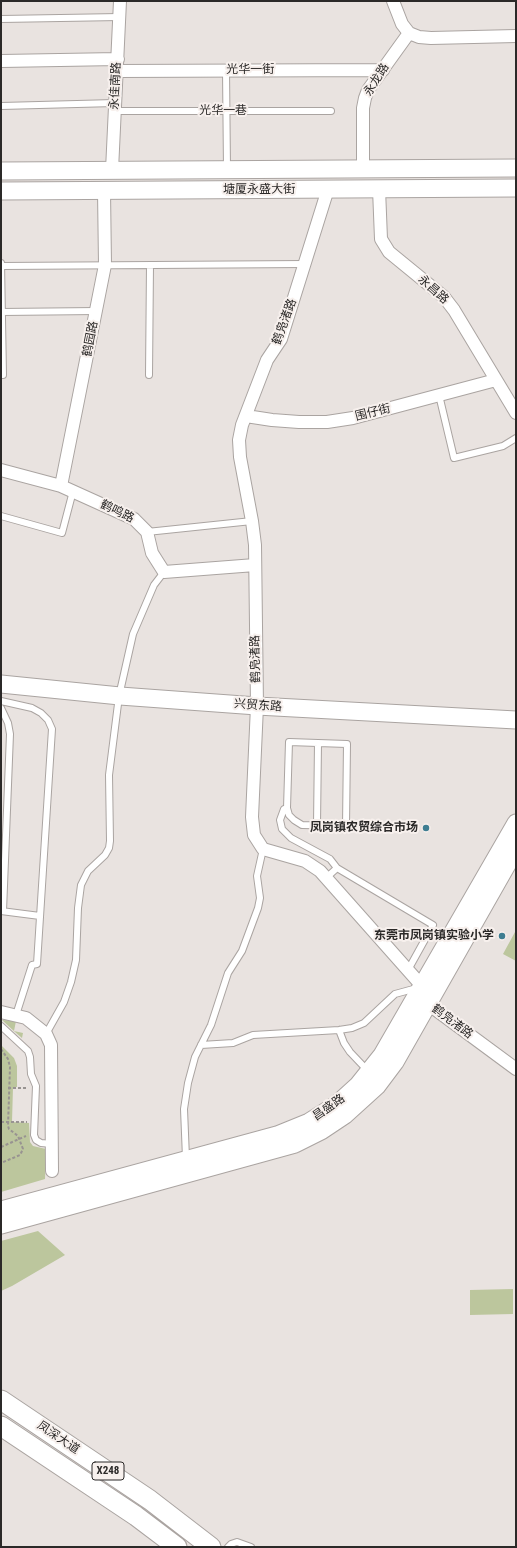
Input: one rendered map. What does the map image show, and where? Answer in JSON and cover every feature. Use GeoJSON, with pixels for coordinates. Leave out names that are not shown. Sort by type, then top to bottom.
{"type":"FeatureCollection","features":[{"type":"Feature","properties":{"kind":"main road","name":"凤深大道"},"geometry":{"type":"LineString","coordinates":[[1,1400],[150,1500],[211,1547]]}},
{"type":"Feature","properties":{"kind":"main road","name":"凤深大道"},"geometry":{"type":"LineString","coordinates":[[2,1431],[130,1512],[177,1547]]}},
{"type":"Feature","properties":{"kind":"street","name":"永佳南路"},"geometry":{"type":"LineString","coordinates":[[112,170],[120,1]]}},
{"type":"Feature","properties":{"kind":"street"},"geometry":{"type":"LineString","coordinates":[[393,1],[402,24],[408,33],[419,37],[516,36]]}},
{"type":"Feature","properties":{"kind":"street","name":"永龙路"},"geometry":{"type":"LineString","coordinates":[[363,169],[364,98],[408,33]]}},
{"type":"Feature","properties":{"kind":"street","name":"光华一街"},"geometry":{"type":"LineString","coordinates":[[1,61],[226,70],[383,70]]}},
{"type":"Feature","properties":{"kind":"street","name":"塘厦永盛大街"},"geometry":{"type":"LineString","coordinates":[[1,171],[516,168]]}},
{"type":"Feature","properties":{"kind":"street","name":"塘厦永盛大街"},"geometry":{"type":"LineString","coordinates":[[1,192],[516,188]]}},
{"type":"Feature","properties":{"kind":"street","name":"鹤凫渚路"},"geometry":{"type":"LineString","coordinates":[[328,189],[281,339],[267,360],[246,416],[239,440],[252,521],[255,565],[257,706],[252,817],[254,835],[263,848],[305,862],[320,871],[422,986],[428,1004],[516,1069]]}},
{"type":"Feature","properties":{"kind":"street","name":"永昌路"},"geometry":{"type":"LineString","coordinates":[[379,189],[381,239],[389,252],[444,297],[454,310],[516,413]]}},
{"type":"Feature","properties":{"kind":"street","name":"鹤园路"},"geometry":{"type":"LineString","coordinates":[[62,486],[105,265],[104,191]]}},
{"type":"Feature","properties":{"kind":"street","name":"围仔街"},"geometry":{"type":"LineString","coordinates":[[246,416],[272,420],[327,422],[353,418],[496,380]]}},
{"type":"Feature","properties":{"kind":"street","name":"鹤鸣路"},"geometry":{"type":"LineString","coordinates":[[1,470],[62,486],[134,519],[147,532],[152,553],[164,572]]}},
{"type":"Feature","properties":{"kind":"street"},"geometry":{"type":"LineString","coordinates":[[164,572],[255,565]]}},
{"type":"Feature","properties":{"kind":"street","name":"兴贸东路"},"geometry":{"type":"LineString","coordinates":[[1,684],[118,696],[257,706],[516,720]]}},
{"type":"Feature","properties":{"kind":"street","name":"昌盛路"},"geometry":{"type":"LineString","coordinates":[[1,1210],[276,1135],[309,1122],[324,1114],[348,1095],[370,1073],[388,1046],[516,823]]}},
{"type":"Feature","properties":{"kind":"street","name":"昌盛路"},"geometry":{"type":"LineString","coordinates":[[1,1224],[295,1144],[314,1135],[345,1115],[377,1086],[395,1062],[516,849]]}},
{"type":"Feature","properties":{"kind":"street"},"geometry":{"type":"LineString","coordinates":[[1,1012],[26,1018],[46,1034],[51,1045],[52,1171]]}},
{"type":"Feature","properties":{"kind":"lane"},"geometry":{"type":"LineString","coordinates":[[1,19],[120,17]]}},
{"type":"Feature","properties":{"kind":"lane"},"geometry":{"type":"LineString","coordinates":[[226,70],[227,169]]}},
{"type":"Feature","properties":{"kind":"lane","name":"光华一巷"},"geometry":{"type":"LineString","coordinates":[[1,106],[115,107],[227,111],[330,111]]}},
{"type":"Feature","properties":{"kind":"lane"},"geometry":{"type":"LineString","coordinates":[[1,375],[3,375],[1,264],[304,264]]}},
{"type":"Feature","properties":{"kind":"lane"},"geometry":{"type":"LineString","coordinates":[[149,375],[150,265]]}},
{"type":"Feature","properties":{"kind":"lane"},"geometry":{"type":"LineString","coordinates":[[1,312],[97,311]]}},
{"type":"Feature","properties":{"kind":"lane"},"geometry":{"type":"LineString","coordinates":[[439,396],[454,458],[503,446],[516,438]]}},
{"type":"Feature","properties":{"kind":"lane"},"geometry":{"type":"LineString","coordinates":[[1,516],[62,533],[73,491]]}},
{"type":"Feature","properties":{"kind":"lane"},"geometry":{"type":"LineString","coordinates":[[147,532],[252,521]]}},
{"type":"Feature","properties":{"kind":"lane"},"geometry":{"type":"LineString","coordinates":[[46,1034],[64,1002],[71,982],[76,960],[78,908],[81,885],[88,871],[105,855],[109,848],[109,775],[118,696],[133,634],[154,585],[164,572]]}},
{"type":"Feature","properties":{"kind":"lane"},"geometry":{"type":"LineString","coordinates":[[1,701],[32,708],[48,720],[52,729],[37,964],[32,965],[16,1016]]}},
{"type":"Feature","properties":{"kind":"lane"},"geometry":{"type":"LineString","coordinates":[[1,708],[8,723],[10,734],[2,911],[40,916]]}},
{"type":"Feature","properties":{"kind":"lane"},"geometry":{"type":"LineString","coordinates":[[289,742],[347,744],[346,826],[302,825],[289,815],[287,808],[289,742]]}},
{"type":"Feature","properties":{"kind":"lane"},"geometry":{"type":"LineString","coordinates":[[317,825],[318,743]]}},
{"type":"Feature","properties":{"kind":"lane"},"geometry":{"type":"LineString","coordinates":[[287,808],[284,809],[280,820],[282,829],[291,838],[330,859],[337,868],[433,925],[408,970]]}},
{"type":"Feature","properties":{"kind":"lane"},"geometry":{"type":"LineString","coordinates":[[186,1160],[184,1109],[188,1083],[195,1057],[211,1025],[228,973],[242,951],[258,908],[260,898],[257,876],[263,848]]}},
{"type":"Feature","properties":{"kind":"lane"},"geometry":{"type":"LineString","coordinates":[[326,878],[337,868]]}},
{"type":"Feature","properties":{"kind":"lane"},"geometry":{"type":"LineString","coordinates":[[202,1045],[234,1042],[253,1035],[352,1028],[364,1022],[395,994],[422,986]]}},
{"type":"Feature","properties":{"kind":"lane"},"geometry":{"type":"LineString","coordinates":[[1,1026],[28,1051],[30,1057],[31,1074],[36,1086],[34,1135],[36,1140],[41,1143],[52,1144]]}},
{"type":"Feature","properties":{"kind":"lane"},"geometry":{"type":"LineString","coordinates":[[339,1030],[344,1043],[350,1052],[370,1073]]}},
{"type":"Feature","properties":{"kind":"lane"},"geometry":{"type":"LineString","coordinates":[[228,1547],[230,1544],[237,1542],[251,1547]]}},
{"type":"Feature","properties":{"kind":"path"},"geometry":{"type":"LineString","coordinates":[[1,1049],[8,1059],[10,1067],[8,1088],[9,1130],[20,1139],[23,1147],[22,1153],[1,1163]]}},
{"type":"Feature","properties":{"kind":"path"},"geometry":{"type":"LineString","coordinates":[[8,1088],[27,1088],[29,1090]]}},
{"type":"Feature","properties":{"kind":"path"},"geometry":{"type":"LineString","coordinates":[[28,1115],[28,1128]]}},
{"type":"Feature","properties":{"kind":"path"},"geometry":{"type":"LineString","coordinates":[[1,1122],[28,1122]]}},
{"type":"Feature","properties":{"kind":"path"},"geometry":{"type":"LineString","coordinates":[[1,1147],[28,1134]]}},
{"type":"Feature","properties":{"kind":"green space"},"geometry":{"type":"Polygon","coordinates":[[[516,932],[516,961],[503,954],[516,932]]]}},
{"type":"Feature","properties":{"kind":"green space"},"geometry":{"type":"Polygon","coordinates":[[[2,1020],[16,1021],[14,1031],[23,1033],[22,1038],[15,1032],[2,1020]]]}},
{"type":"Feature","properties":{"kind":"green space"},"geometry":{"type":"Polygon","coordinates":[[[1,1045],[14,1058],[17,1066],[17,1087],[13,1087],[12,1122],[29,1123],[30,1142],[33,1146],[46,1149],[45,1179],[1,1192],[1,1045]]]}},
{"type":"Feature","properties":{"kind":"green space"},"geometry":{"type":"Polygon","coordinates":[[[38,1231],[65,1255],[1,1291],[1,1241],[38,1231]]]}},
{"type":"Feature","properties":{"kind":"green space"},"geometry":{"type":"Polygon","coordinates":[[[513,1289],[513,1314],[470,1315],[470,1290],[513,1289]]]}},
{"type":"Feature","properties":{"kind":"place","name":"凤岗镇农贸综合市场"},"geometry":{"type":"Point","coordinates":[426,828]}},
{"type":"Feature","properties":{"kind":"place","name":"东莞市凤岗镇实验小学"},"geometry":{"type":"Point","coordinates":[502,936]}}]}
